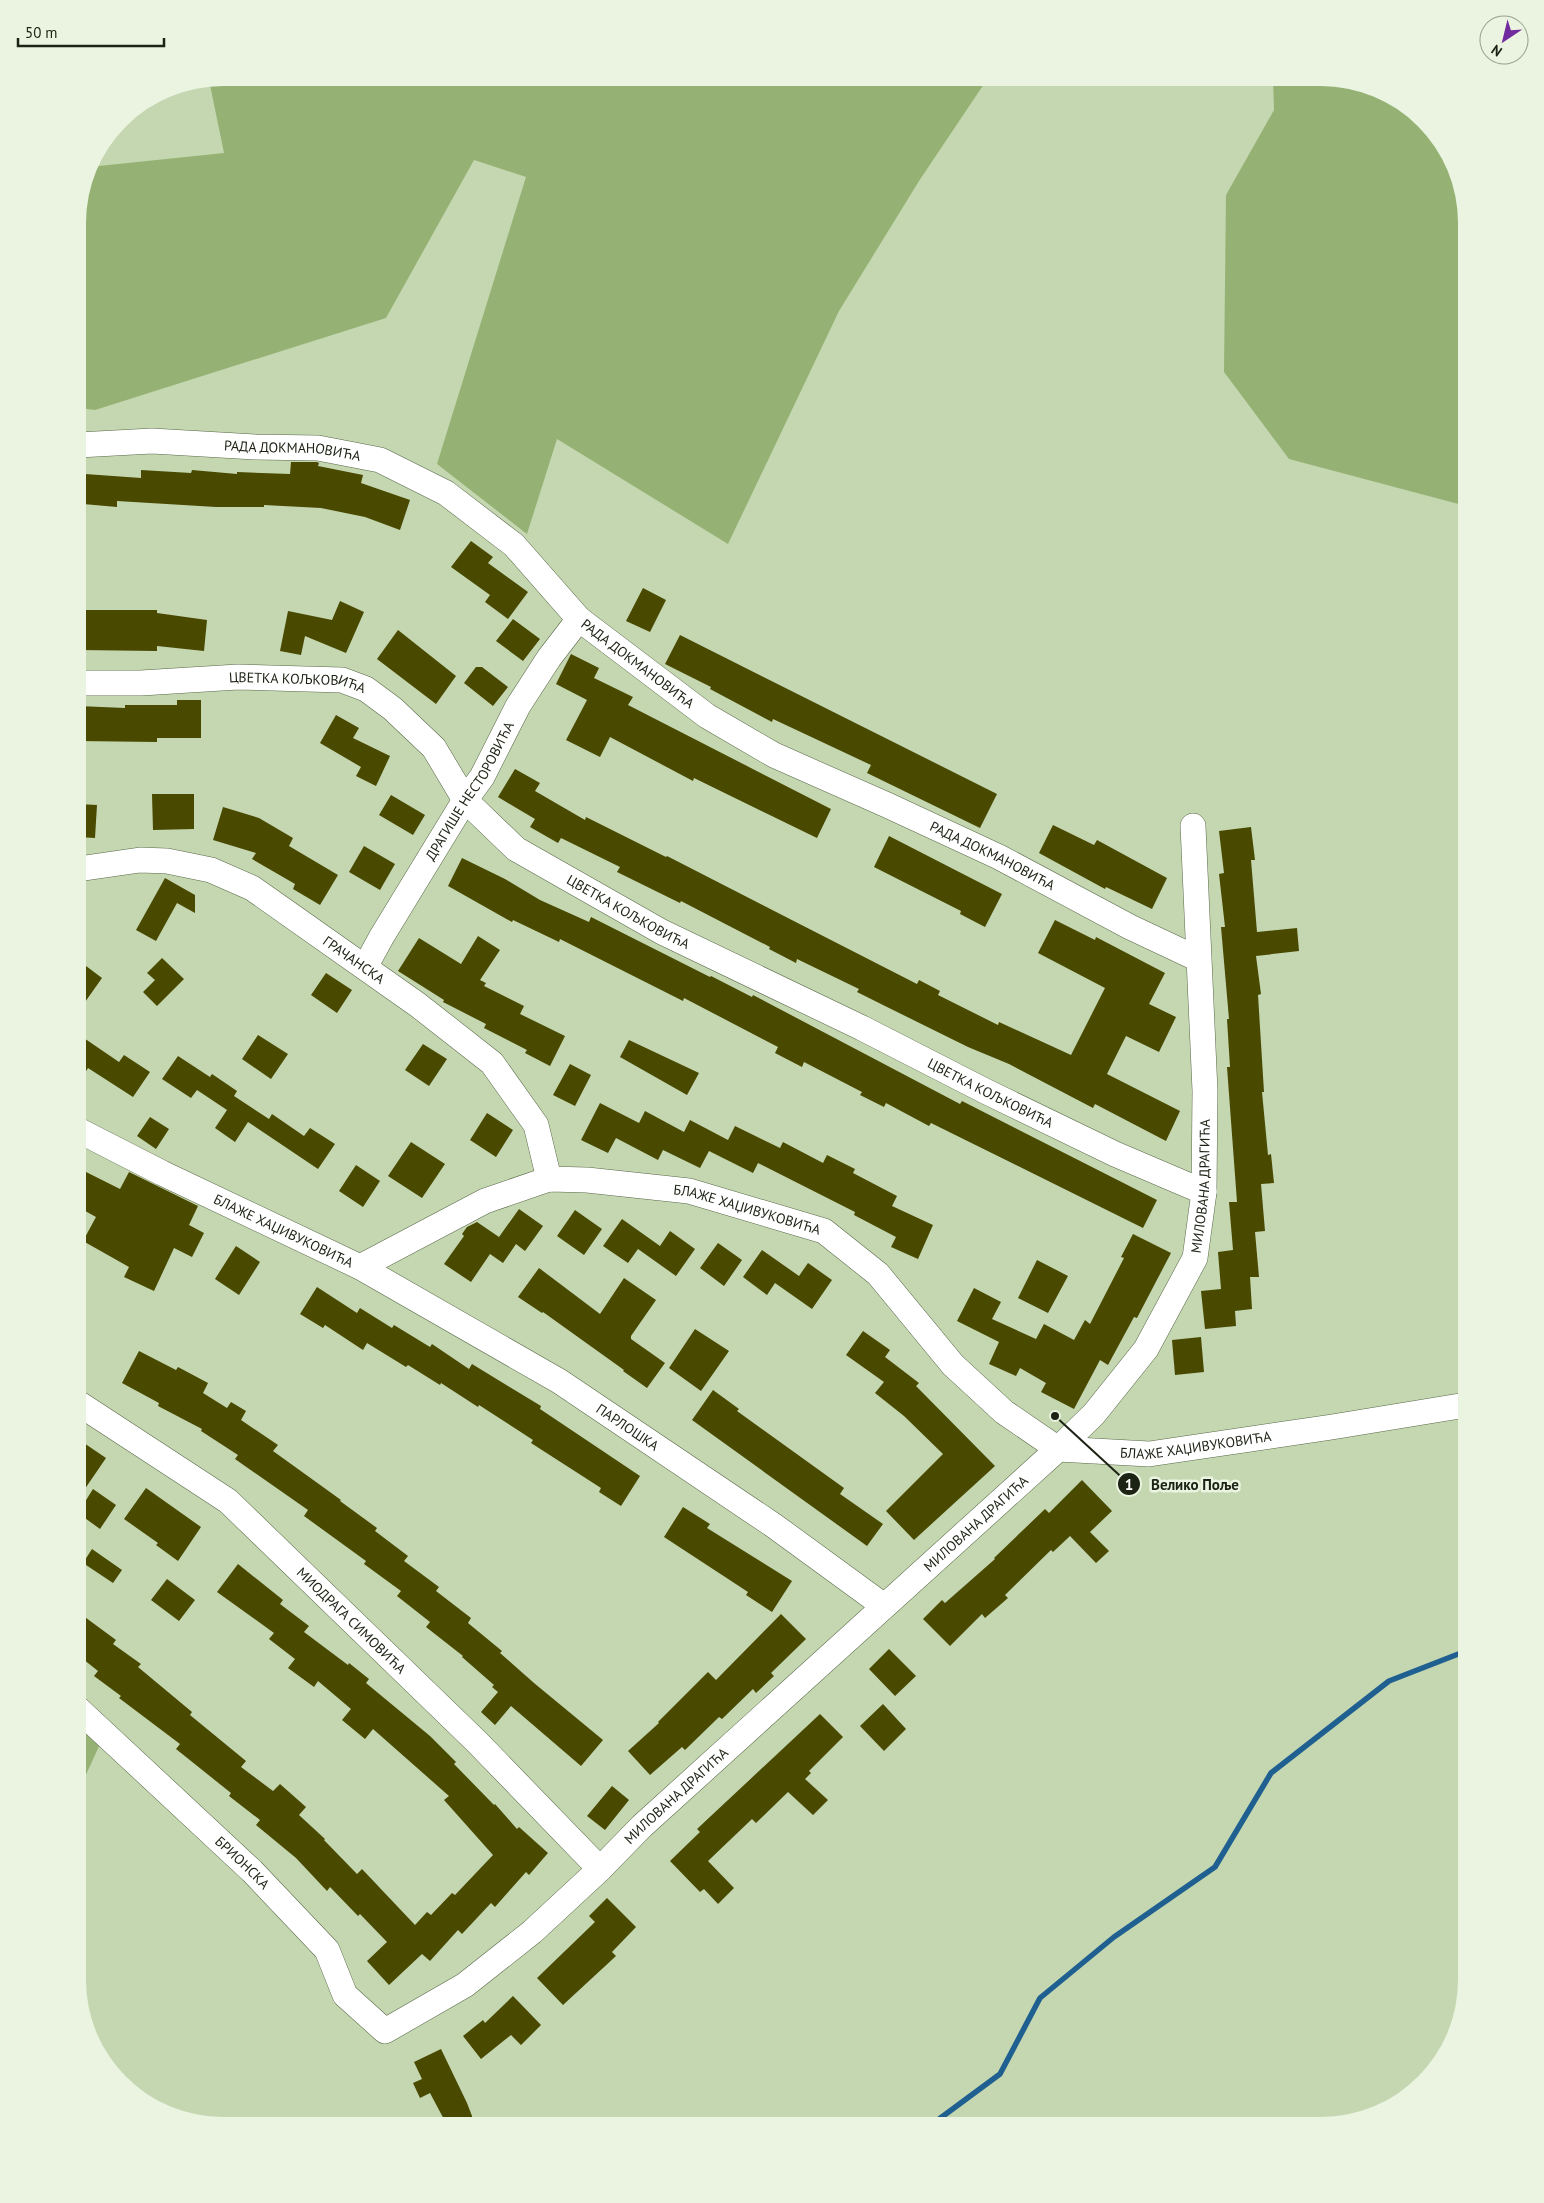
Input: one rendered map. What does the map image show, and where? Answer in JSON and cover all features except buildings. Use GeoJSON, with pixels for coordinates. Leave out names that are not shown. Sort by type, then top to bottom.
{"type":"FeatureCollection","features":[{"type":"Feature","properties":{"kind":"street","name":"РАДА ДОКМАНОВИЋА"},"geometry":{"type":"LineString","coordinates":[[87,445],[152,441],[255,447],[318,448],[380,460],[446,493],[514,544],[579,619],[707,716],[774,755],[887,804],[1000,857],[1130,927],[1198,959]]}},
{"type":"Feature","properties":{"kind":"street","name":"ДРАГИШЕ НЕСТОРОВИЋА"},"geometry":{"type":"LineString","coordinates":[[365,967],[465,800],[482,777],[523,698],[549,658],[579,619]]}},
{"type":"Feature","properties":{"kind":"street","name":"ЦВЕТКА КОЉКОВИЋА"},"geometry":{"type":"LineString","coordinates":[[87,683],[141,683],[238,677],[342,680],[366,690],[392,709],[434,748],[465,800],[516,849],[662,932],[862,1028],[1098,1146],[1204,1192]]}},
{"type":"Feature","properties":{"kind":"street","name":"МИЛОВАНА ДРАГИЋА"},"geometry":{"type":"LineString","coordinates":[[385,2031],[465,1985],[532,1932],[600,1869],[642,1826],[1058,1449],[1094,1414],[1146,1349],[1195,1258],[1204,1192],[1204,1091],[1193,826]]}},
{"type":"Feature","properties":{"kind":"street","name":"ГРАЧАНСКА"},"geometry":{"type":"LineString","coordinates":[[87,868],[140,860],[167,861],[210,870],[252,888],[418,1005],[492,1063],[536,1125],[549,1179]]}},
{"type":"Feature","properties":{"kind":"street","name":"БЛАЖЕ ХАЏИВУКОВИЋА"},"geometry":{"type":"LineString","coordinates":[[86,1134],[162,1173],[360,1267],[485,1201],[549,1179],[587,1180],[689,1190],[824,1231],[878,1274],[953,1365],[1004,1412],[1058,1449],[1149,1454],[1458,1406]]}},
{"type":"Feature","properties":{"kind":"street","name":"ПАРЛОШКА"},"geometry":{"type":"LineString","coordinates":[[360,1267],[559,1381],[773,1525],[884,1606]]}},
{"type":"Feature","properties":{"kind":"street","name":"МИОДРАГА СИМОВИЋА"},"geometry":{"type":"LineString","coordinates":[[86,1408],[228,1500],[477,1742],[600,1869]]}},
{"type":"Feature","properties":{"kind":"street","name":"БРИОНСКА"},"geometry":{"type":"LineString","coordinates":[[86,1717],[266,1885],[327,1950],[344,1995],[385,2031]]}},
{"type":"Feature","properties":{"kind":"green space"},"geometry":{"type":"Polygon","coordinates":[[[211,87],[982,87],[919,181],[839,311],[728,544],[557,439],[527,534],[437,464],[526,177],[474,160],[386,318],[95,410],[87,409],[87,205],[100,166],[224,153],[211,87]]]}},
{"type":"Feature","properties":{"kind":"green space"},"geometry":{"type":"Polygon","coordinates":[[[1273,87],[1330,87],[1356,91],[1389,105],[1418,126],[1439,155],[1447,171],[1457,205],[1458,223],[1458,504],[1289,459],[1224,372],[1226,195],[1274,110],[1273,87]]]}},
{"type":"Feature","properties":{"kind":"green space"},"geometry":{"type":"Polygon","coordinates":[[[86,1728],[101,1742],[86,1774],[86,1728]]]}},
{"type":"Feature","properties":{"kind":"waterway"},"geometry":{"type":"LineString","coordinates":[[942,2117],[1000,2074],[1040,1998],[1114,1937],[1215,1867],[1271,1773],[1389,1681],[1458,1654]]}},
{"type":"Feature","properties":{"kind":"place","name":"Велико Поље"},"geometry":{"type":"Point","coordinates":[1055,1416]}}]}
